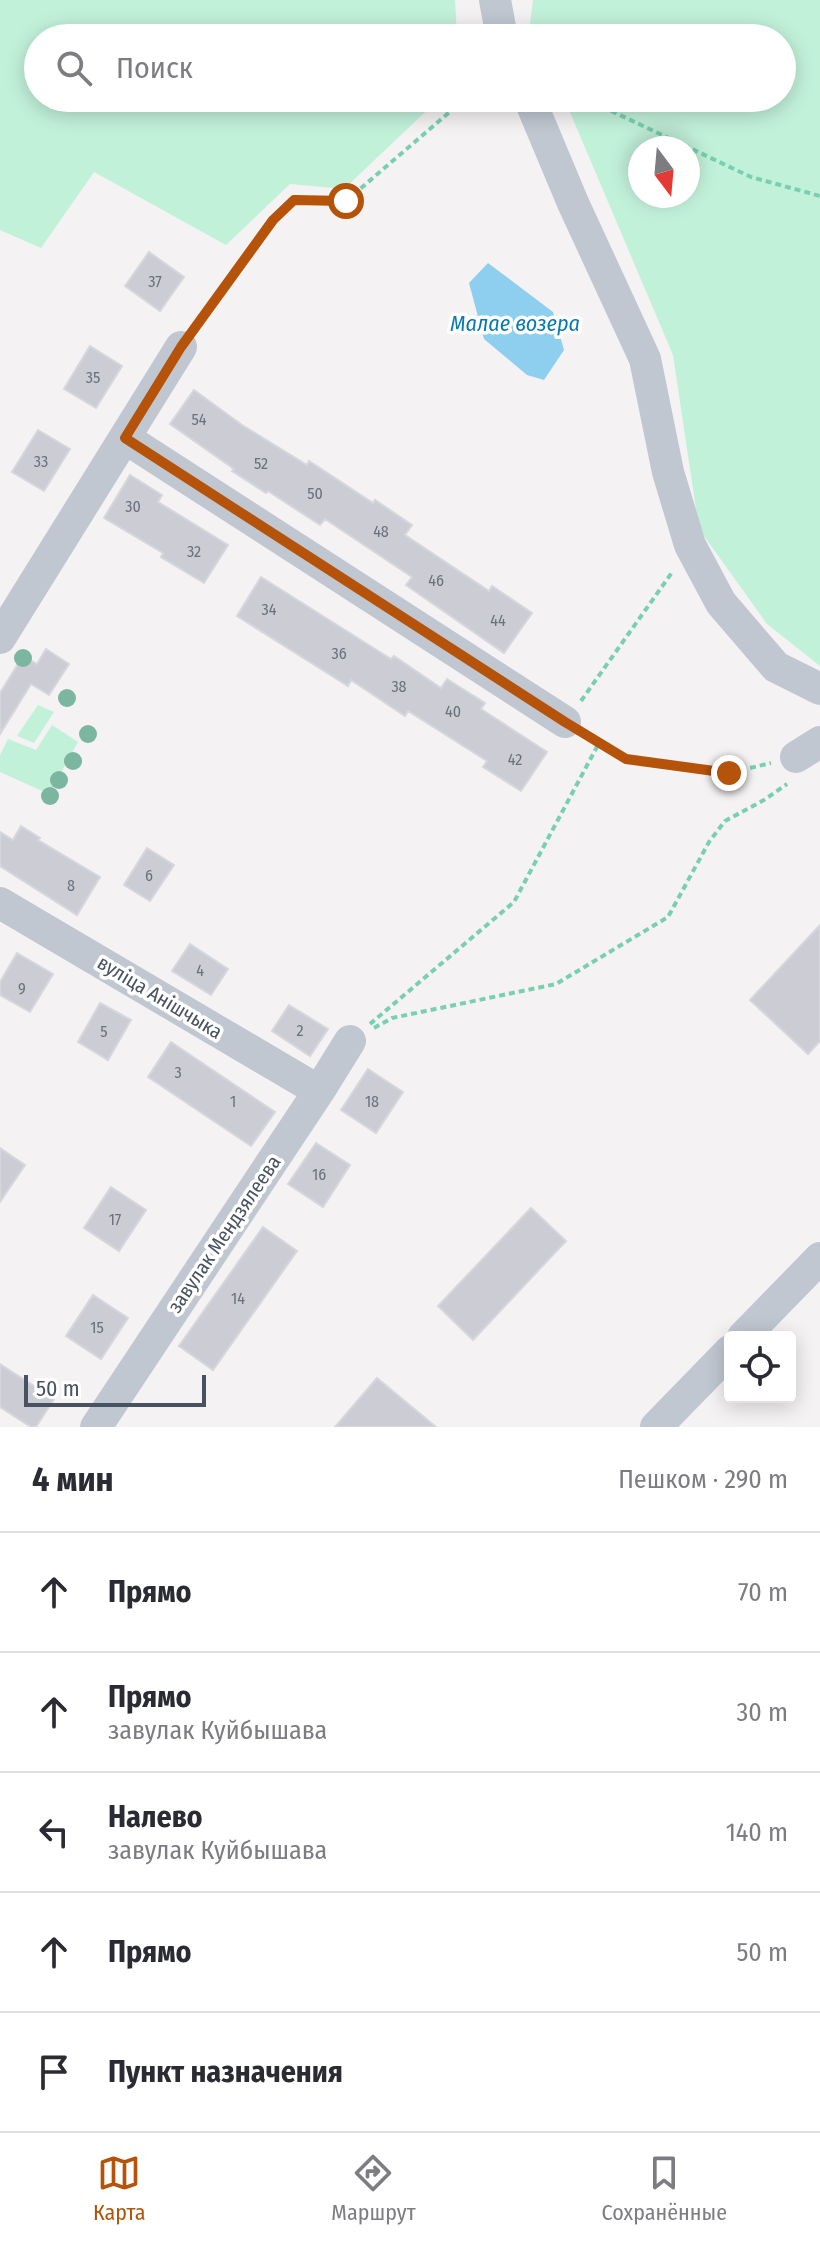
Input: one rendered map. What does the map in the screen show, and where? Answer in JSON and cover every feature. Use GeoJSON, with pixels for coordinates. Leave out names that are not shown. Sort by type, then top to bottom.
{"type":"FeatureCollection","features":[{"type":"Feature","properties":{"kind":"street"},"geometry":{"type":"LineString","coordinates":[[495,0],[499,24]]}},
{"type":"Feature","properties":{"kind":"street"},"geometry":{"type":"LineString","coordinates":[[535,112],[645,359],[668,472],[690,545],[721,603],[776,667],[820,689]]}},
{"type":"Feature","properties":{"kind":"street"},"geometry":{"type":"LineString","coordinates":[[0,638],[181,347]]}},
{"type":"Feature","properties":{"kind":"street"},"geometry":{"type":"LineString","coordinates":[[125,438],[565,722]]}},
{"type":"Feature","properties":{"kind":"street","name":"вуліца Анішчыка"},"geometry":{"type":"LineString","coordinates":[[0,903],[319,1091]]}},
{"type":"Feature","properties":{"kind":"street","name":"завулак Мендзялеева"},"geometry":{"type":"LineString","coordinates":[[96,1427],[350,1041]]}},
{"type":"Feature","properties":{"kind":"street"},"geometry":{"type":"LineString","coordinates":[[749,1331],[820,1258]]}},
{"type":"Feature","properties":{"kind":"street"},"geometry":{"type":"LineString","coordinates":[[656,1427],[724,1357]]}},
{"type":"Feature","properties":{"kind":"path"},"geometry":{"type":"LineString","coordinates":[[181,347],[273,220],[294,200],[346,201],[450,112]]}},
{"type":"Feature","properties":{"kind":"path"},"geometry":{"type":"LineString","coordinates":[[614,112],[751,177],[820,196]]}},
{"type":"Feature","properties":{"kind":"path"},"geometry":{"type":"LineString","coordinates":[[690,545],[565,722],[626,759],[729,773],[801,761]]}},
{"type":"Feature","properties":{"kind":"path"},"geometry":{"type":"LineString","coordinates":[[350,1041],[514,902],[599,743]]}},
{"type":"Feature","properties":{"kind":"path"},"geometry":{"type":"LineString","coordinates":[[350,1041],[392,1018],[556,984],[668,917],[709,842],[725,821],[764,800],[801,761]]}},
{"type":"Feature","properties":{"kind":"green space"},"geometry":{"type":"Polygon","coordinates":[[[0,0],[455,0],[456,24],[24,24],[24,112],[425,112],[344,189],[290,184],[226,245],[94,172],[41,248],[0,230],[0,0]]]}},
{"type":"Feature","properties":{"kind":"green space"},"geometry":{"type":"Polygon","coordinates":[[[533,0],[820,0],[820,666],[767,624],[699,529],[673,355],[570,112],[796,112],[796,24],[530,24],[533,0]]]}},
{"type":"Feature","properties":{"kind":"green space"},"geometry":{"type":"Polygon","coordinates":[[[38,705],[54,712],[34,743],[17,736],[38,705]]]}},
{"type":"Feature","properties":{"kind":"green space"},"geometry":{"type":"Polygon","coordinates":[[[52,725],[78,742],[49,794],[0,772],[0,755],[8,739],[36,750],[52,725]]]}},
{"type":"Feature","properties":{"kind":"water","name":"Малае возера"},"geometry":{"type":"Polygon","coordinates":[[[488,263],[553,312],[564,350],[544,380],[527,375],[484,339],[469,283],[488,263]]]}},
{"type":"Feature","properties":{"kind":"building"},"geometry":{"type":"Polygon","coordinates":[[[149,252],[184,277],[160,311],[125,286],[149,252]]]}},
{"type":"Feature","properties":{"kind":"building"},"geometry":{"type":"Polygon","coordinates":[[[90,346],[122,366],[96,408],[64,389],[90,346]]]}},
{"type":"Feature","properties":{"kind":"building"},"geometry":{"type":"Polygon","coordinates":[[[194,390],[242,425],[307,465],[309,461],[373,503],[375,500],[412,525],[405,535],[489,591],[492,586],[532,613],[504,653],[406,585],[412,577],[325,519],[320,525],[268,491],[266,493],[170,424],[194,390]]]}},
{"type":"Feature","properties":{"kind":"building"},"geometry":{"type":"Polygon","coordinates":[[[38,430],[70,449],[44,491],[12,472],[38,430]]]}},
{"type":"Feature","properties":{"kind":"building"},"geometry":{"type":"Polygon","coordinates":[[[130,475],[162,495],[158,502],[228,545],[204,583],[161,557],[163,553],[104,518],[130,475]]]}},
{"type":"Feature","properties":{"kind":"building"},"geometry":{"type":"Polygon","coordinates":[[[261,577],[391,659],[394,656],[441,688],[447,679],[485,703],[481,709],[547,752],[521,791],[483,767],[487,761],[408,711],[405,716],[351,680],[348,686],[237,616],[261,577]]]}},
{"type":"Feature","properties":{"kind":"building"},"geometry":{"type":"Polygon","coordinates":[[[46,649],[69,664],[49,695],[31,684],[0,734],[0,693],[23,656],[37,664],[46,649]]]}},
{"type":"Feature","properties":{"kind":"building"},"geometry":{"type":"Polygon","coordinates":[[[21,826],[40,838],[38,840],[100,877],[77,915],[0,866],[0,832],[13,840],[21,826]]]}},
{"type":"Feature","properties":{"kind":"building"},"geometry":{"type":"Polygon","coordinates":[[[147,848],[174,865],[150,901],[124,885],[147,848]]]}},
{"type":"Feature","properties":{"kind":"building"},"geometry":{"type":"Polygon","coordinates":[[[820,925],[820,1041],[808,1054],[750,1000],[820,925]]]}},
{"type":"Feature","properties":{"kind":"building"},"geometry":{"type":"Polygon","coordinates":[[[190,944],[228,969],[211,995],[172,971],[190,944]]]}},
{"type":"Feature","properties":{"kind":"building"},"geometry":{"type":"Polygon","coordinates":[[[17,953],[53,974],[30,1012],[0,995],[0,982],[17,953]]]}},
{"type":"Feature","properties":{"kind":"building"},"geometry":{"type":"Polygon","coordinates":[[[100,1003],[131,1020],[108,1060],[78,1042],[100,1003]]]}},
{"type":"Feature","properties":{"kind":"building"},"geometry":{"type":"Polygon","coordinates":[[[289,1005],[328,1029],[310,1056],[272,1031],[289,1005]]]}},
{"type":"Feature","properties":{"kind":"building"},"geometry":{"type":"Polygon","coordinates":[[[171,1042],[275,1112],[251,1146],[148,1077],[171,1042]]]}},
{"type":"Feature","properties":{"kind":"building"},"geometry":{"type":"Polygon","coordinates":[[[368,1069],[403,1092],[376,1133],[341,1110],[368,1069]]]}},
{"type":"Feature","properties":{"kind":"building"},"geometry":{"type":"Polygon","coordinates":[[[316,1143],[350,1165],[323,1207],[288,1184],[316,1143]]]}},
{"type":"Feature","properties":{"kind":"building"},"geometry":{"type":"Polygon","coordinates":[[[0,1148],[25,1165],[0,1202],[0,1148]]]}},
{"type":"Feature","properties":{"kind":"building"},"geometry":{"type":"Polygon","coordinates":[[[111,1187],[146,1210],[119,1251],[84,1228],[111,1187]]]}},
{"type":"Feature","properties":{"kind":"building"},"geometry":{"type":"Polygon","coordinates":[[[531,1208],[566,1241],[473,1340],[438,1306],[531,1208]]]}},
{"type":"Feature","properties":{"kind":"building"},"geometry":{"type":"Polygon","coordinates":[[[263,1227],[297,1251],[213,1370],[179,1346],[263,1227]]]}},
{"type":"Feature","properties":{"kind":"building"},"geometry":{"type":"Polygon","coordinates":[[[93,1295],[128,1318],[101,1359],[66,1336],[93,1295]]]}},
{"type":"Feature","properties":{"kind":"building"},"geometry":{"type":"Polygon","coordinates":[[[0,1364],[54,1399],[36,1427],[31,1427],[0,1407],[0,1364]]]}},
{"type":"Feature","properties":{"kind":"building"},"geometry":{"type":"Polygon","coordinates":[[[377,1378],[436,1427],[335,1427],[377,1378]]]}},
{"type":"Feature","properties":{"kind":"route"},"geometry":{"type":"LineString","coordinates":[[346,201],[294,200],[273,220],[181,347],[125,438],[626,759],[729,773]]}}]}
